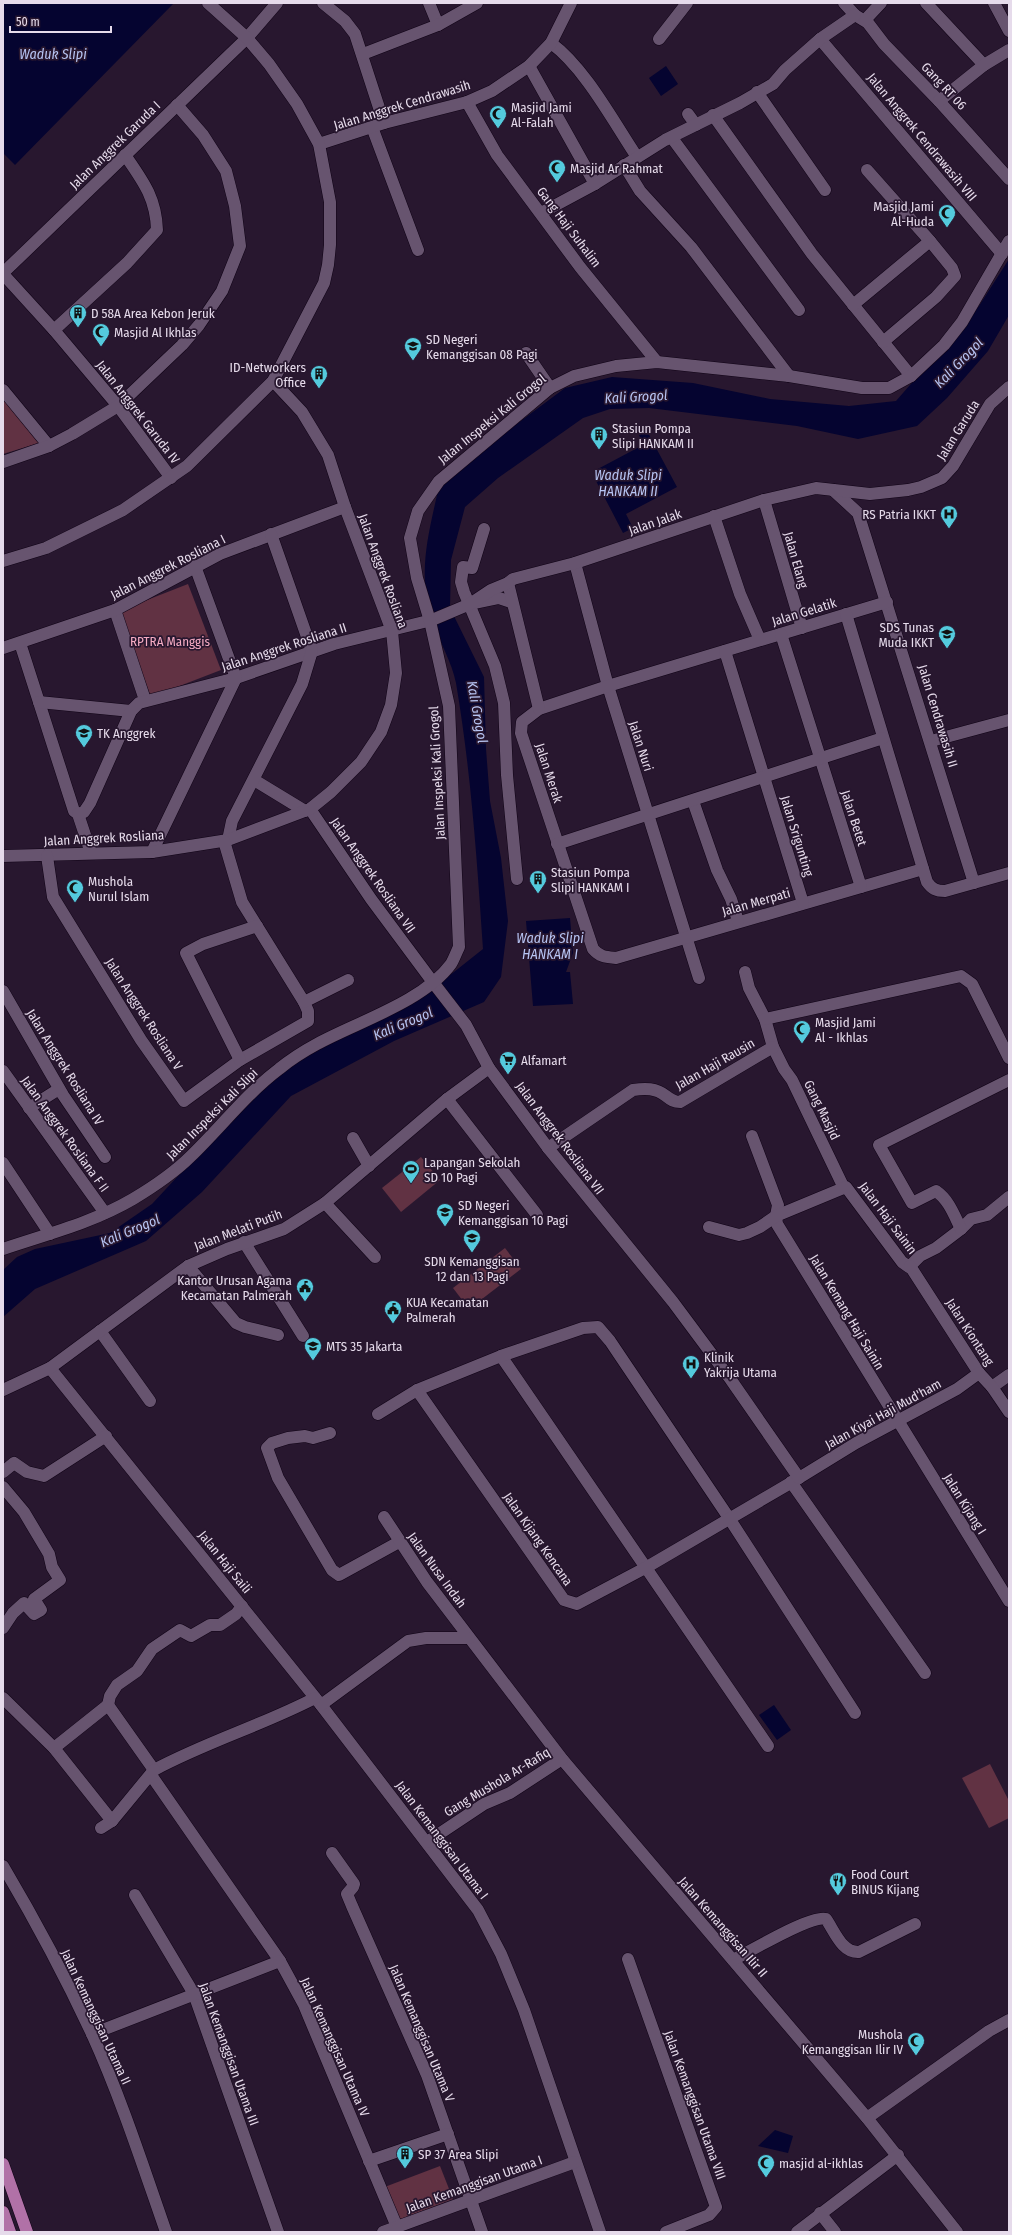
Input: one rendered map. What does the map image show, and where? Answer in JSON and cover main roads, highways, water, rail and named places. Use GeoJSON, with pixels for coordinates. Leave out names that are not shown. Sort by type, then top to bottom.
{"type":"FeatureCollection","features":[{"type":"Feature","properties":{"kind":"main road"},"geometry":{"type":"LineString","coordinates":[[3,2164],[27,2232]]}},
{"type":"Feature","properties":{"kind":"main road"},"geometry":{"type":"LineString","coordinates":[[3,2212],[10,2232]]}},
{"type":"Feature","properties":{"kind":"water","name":"Waduk Slipi"},"geometry":{"type":"Polygon","coordinates":[[[3,3],[174,3],[15,165],[3,153],[3,3]]]}},
{"type":"Feature","properties":{"kind":"water"},"geometry":{"type":"Polygon","coordinates":[[[666,66],[678,84],[661,96],[649,78],[666,66]]]}},
{"type":"Feature","properties":{"kind":"water","name":"Kali Grogol"},"geometry":{"type":"Polygon","coordinates":[[[1009,259],[1009,315],[988,351],[947,398],[917,426],[858,439],[797,426],[649,408],[610,409],[583,418],[498,478],[465,507],[451,560],[450,608],[484,677],[486,749],[490,801],[501,858],[508,921],[501,977],[484,1002],[394,1041],[291,1096],[202,1192],[146,1241],[35,1289],[3,1317],[3,1270],[17,1257],[35,1249],[110,1233],[152,1204],[269,1078],[329,1038],[420,999],[483,949],[470,782],[456,683],[452,667],[432,620],[427,602],[425,584],[426,550],[440,481],[565,388],[612,377],[693,383],[770,399],[849,406],[896,401],[979,306],[1009,259]]]}},
{"type":"Feature","properties":{"kind":"water","name":"Waduk Slipi HANKAM II"},"geometry":{"type":"Polygon","coordinates":[[[647,431],[677,487],[626,514],[633,528],[623,533],[596,481],[599,480],[594,471],[643,445],[639,435],[647,431]]]}},
{"type":"Feature","properties":{"kind":"water","name":"Waduk Slipi HANKAM I"},"geometry":{"type":"Polygon","coordinates":[[[570,918],[573,953],[566,972],[570,972],[573,1004],[533,1006],[526,921],[570,918]]]}},
{"type":"Feature","properties":{"kind":"water"},"geometry":{"type":"Polygon","coordinates":[[[774,1705],[791,1730],[777,1740],[759,1715],[774,1705]]]}},
{"type":"Feature","properties":{"kind":"water"},"geometry":{"type":"Polygon","coordinates":[[[775,2130],[793,2136],[788,2153],[758,2146],[775,2130]]]}},
{"type":"Feature","properties":{"kind":"place","name":"Masjid Jami Al-Falah"},"geometry":{"type":"Point","coordinates":[498,129]}},
{"type":"Feature","properties":{"kind":"place","name":"Masjid Ar Rahmat"},"geometry":{"type":"Point","coordinates":[557,183]}},
{"type":"Feature","properties":{"kind":"place","name":"Masjid Jami Al-Huda"},"geometry":{"type":"Point","coordinates":[947,228]}},
{"type":"Feature","properties":{"kind":"place","name":"D 58A Area Kebon Jeruk"},"geometry":{"type":"Point","coordinates":[78,328]}},
{"type":"Feature","properties":{"kind":"place","name":"Masjid Al Ikhlas"},"geometry":{"type":"Point","coordinates":[101,347]}},
{"type":"Feature","properties":{"kind":"place","name":"SD Negeri Kemanggisan 08 Pagi"},"geometry":{"type":"Point","coordinates":[413,361]}},
{"type":"Feature","properties":{"kind":"place","name":"ID-Networkers Office"},"geometry":{"type":"Point","coordinates":[319,389]}},
{"type":"Feature","properties":{"kind":"place","name":"Stasiun Pompa Slipi HANKAM II"},"geometry":{"type":"Point","coordinates":[599,450]}},
{"type":"Feature","properties":{"kind":"place","name":"RS Patria IKKT"},"geometry":{"type":"Point","coordinates":[949,529]}},
{"type":"Feature","properties":{"kind":"place","name":"SDS Tunas Muda IKKT"},"geometry":{"type":"Point","coordinates":[947,649]}},
{"type":"Feature","properties":{"kind":"place","name":"TK Anggrek"},"geometry":{"type":"Point","coordinates":[84,748]}},
{"type":"Feature","properties":{"kind":"place","name":"Stasiun Pompa Slipi HANKAM I"},"geometry":{"type":"Point","coordinates":[538,894]}},
{"type":"Feature","properties":{"kind":"place","name":"Mushola Nurul Islam"},"geometry":{"type":"Point","coordinates":[75,903]}},
{"type":"Feature","properties":{"kind":"place","name":"Masjid Jami Al - Ikhlas"},"geometry":{"type":"Point","coordinates":[802,1044]}},
{"type":"Feature","properties":{"kind":"place","name":"Alfamart"},"geometry":{"type":"Point","coordinates":[508,1075]}},
{"type":"Feature","properties":{"kind":"place","name":"Lapangan Sekolah SD 10 Pagi"},"geometry":{"type":"Point","coordinates":[411,1184]}},
{"type":"Feature","properties":{"kind":"place","name":"SD Negeri Kemanggisan 10 Pagi"},"geometry":{"type":"Point","coordinates":[445,1227]}},
{"type":"Feature","properties":{"kind":"place","name":"SDN Kemanggisan 12 dan 13 Pagi"},"geometry":{"type":"Point","coordinates":[472,1253]}},
{"type":"Feature","properties":{"kind":"place","name":"Kantor Urusan Agama Kecamatan Palmerah"},"geometry":{"type":"Point","coordinates":[305,1302]}},
{"type":"Feature","properties":{"kind":"place","name":"KUA Kecamatan Palmerah"},"geometry":{"type":"Point","coordinates":[393,1324]}},
{"type":"Feature","properties":{"kind":"place","name":"MTS 35 Jakarta"},"geometry":{"type":"Point","coordinates":[313,1361]}},
{"type":"Feature","properties":{"kind":"place","name":"Klinik Yakrija Utama"},"geometry":{"type":"Point","coordinates":[691,1379]}},
{"type":"Feature","properties":{"kind":"place","name":"Food Court BINUS Kijang"},"geometry":{"type":"Point","coordinates":[838,1896]}},
{"type":"Feature","properties":{"kind":"place","name":"Mushola Kemanggisan Ilir IV"},"geometry":{"type":"Point","coordinates":[916,2056]}},
{"type":"Feature","properties":{"kind":"place","name":"SP 37 Area Slipi"},"geometry":{"type":"Point","coordinates":[405,2169]}},
{"type":"Feature","properties":{"kind":"place","name":"masjid al-ikhlas"},"geometry":{"type":"Point","coordinates":[766,2178]}},
{"type":"Feature","properties":{"kind":"park label","name":"RPTRA Manggis"},"geometry":{"type":"Point","coordinates":[170,641]}}]}
